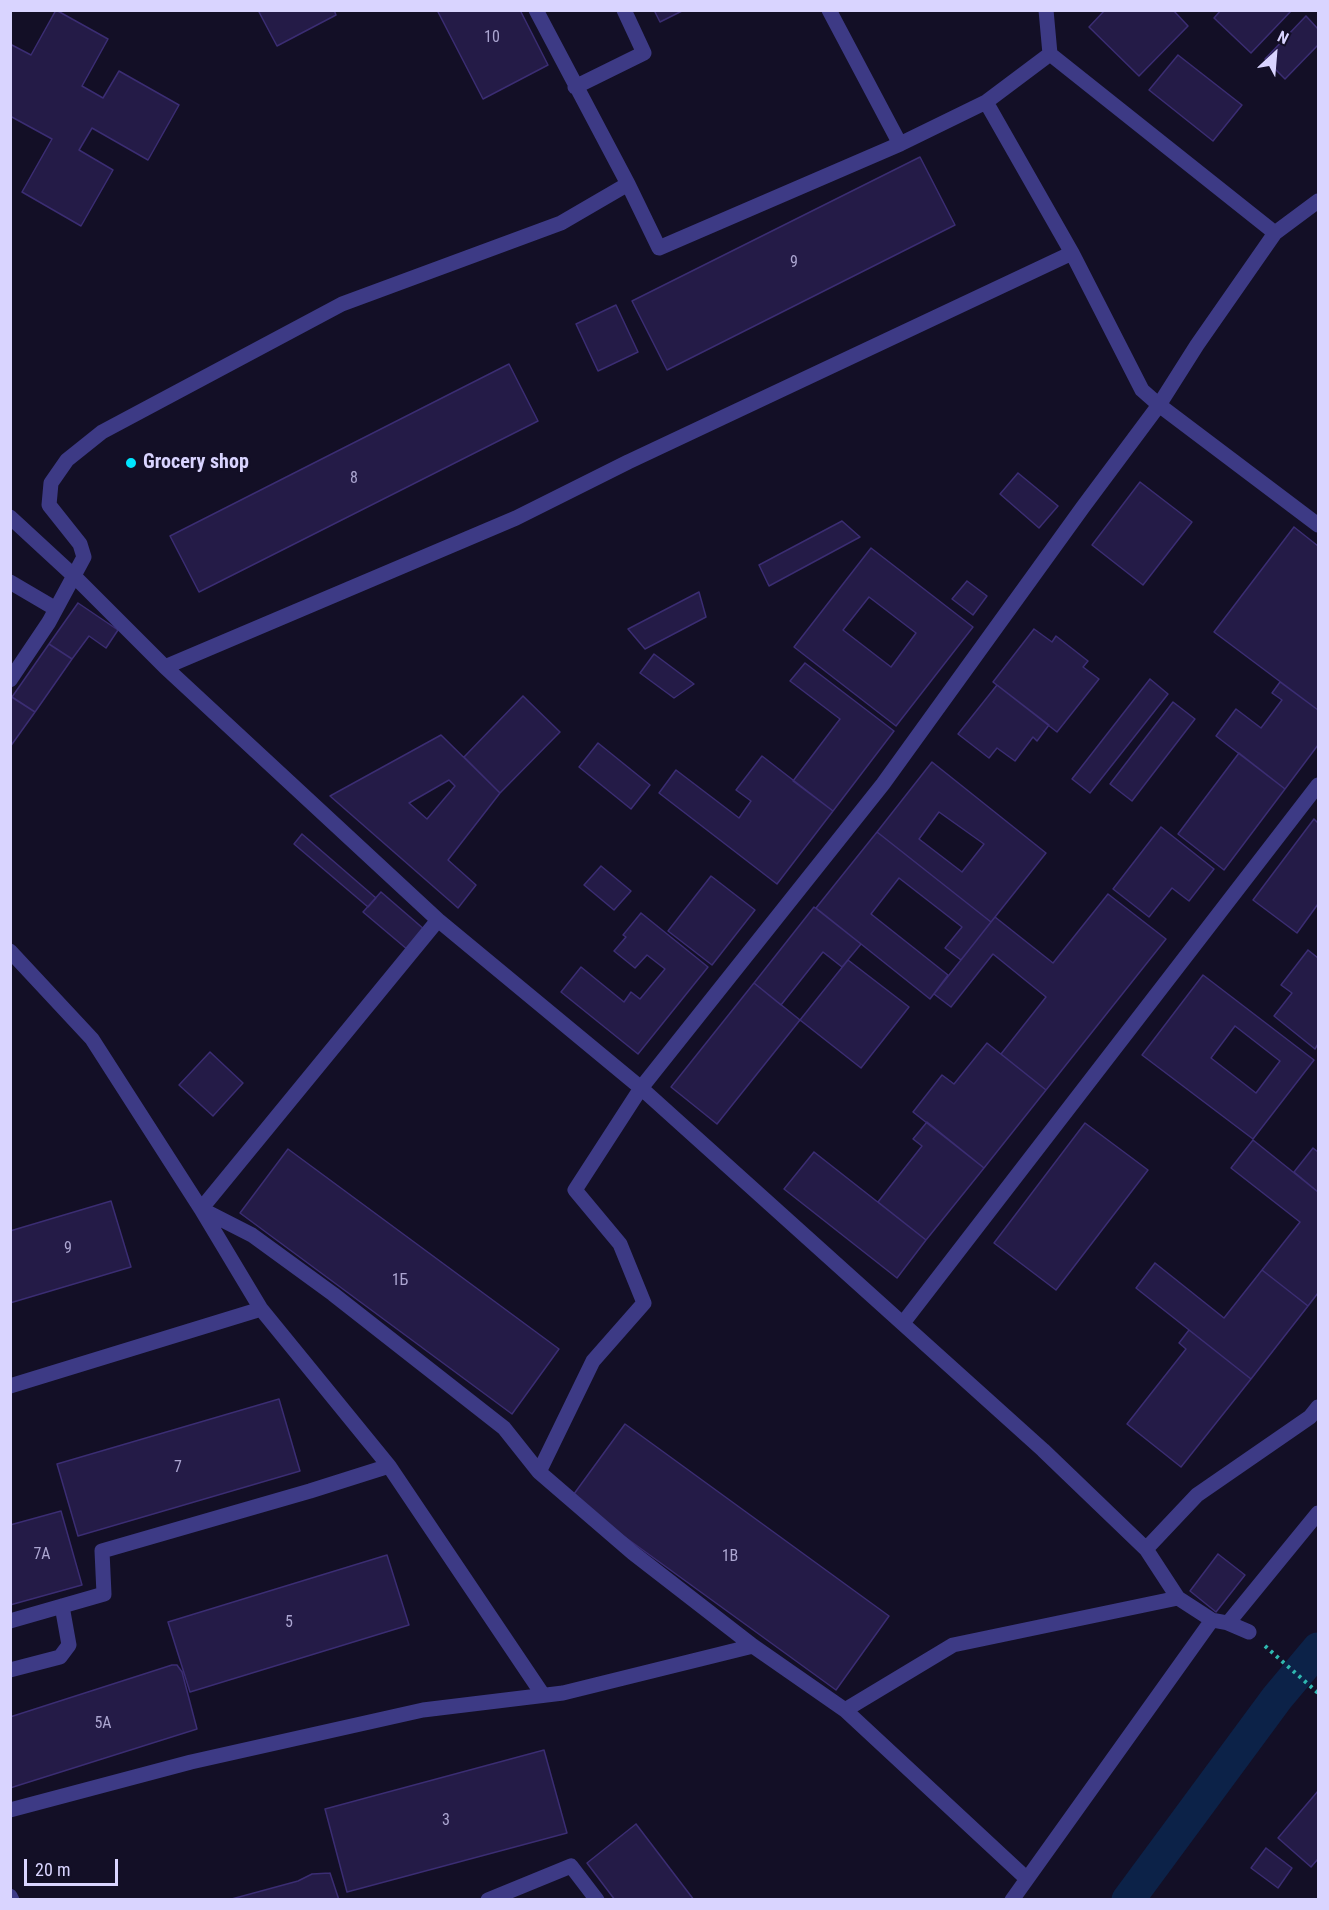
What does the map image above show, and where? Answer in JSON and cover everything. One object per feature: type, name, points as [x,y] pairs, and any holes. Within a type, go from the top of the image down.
[{"type":"street","points":[[536,10],[628,184],[659,248],[900,144],[986,102],[1050,54]]},
{"type":"street","points":[[575,87],[644,53],[624,10]]},
{"type":"street","points":[[829,10],[900,144]]},
{"type":"street","points":[[1046,10],[1050,54],[1275,232]]},
{"type":"street","points":[[986,102],[1072,253],[1142,390],[1318,525]]},
{"type":"street","points":[[10,680],[50,622],[84,557],[80,544],[49,505],[51,483],[67,460],[102,432],[342,304],[561,223],[628,184]]},
{"type":"street","points":[[539,1472],[593,1361],[644,1303],[620,1244],[574,1190],[640,1088],[883,784],[1159,405],[1197,345],[1275,232],[1318,201]]},
{"type":"street","points":[[165,667],[516,518],[628,462],[1072,253]]},
{"type":"street","points":[[10,517],[74,576],[165,667],[438,920],[640,1088],[1043,1450],[1146,1549],[1178,1598],[1212,1620],[1228,1623],[1249,1632]]},
{"type":"street","points":[[10,582],[56,609]]},
{"type":"street","points":[[903,1323],[1318,785]]},
{"type":"street","points":[[201,1209],[438,920]]},
{"type":"street","points":[[10,951],[92,1039],[201,1209],[261,1309],[389,1466],[543,1695]]},
{"type":"street","points":[[201,1209],[252,1235],[378,1329],[504,1428],[539,1472],[633,1553],[753,1646],[845,1710],[1027,1879]]},
{"type":"street","points":[[10,1386],[261,1309]]},
{"type":"street","points":[[1146,1549],[1197,1495],[1310,1417],[1318,1407]]},
{"type":"street","points":[[10,1621],[104,1594],[102,1551],[389,1466]]},
{"type":"street","points":[[1228,1623],[1318,1513]]},
{"type":"street","points":[[845,1710],[953,1646],[1178,1598]]},
{"type":"street","points":[[10,1670],[60,1657],[69,1645],[62,1606]]},
{"type":"street","points":[[1012,1899],[1212,1620]]},
{"type":"street","points":[[10,1810],[191,1762],[423,1710],[563,1693],[753,1646]]},
{"type":"street","points":[[494,1898],[571,1866],[597,1899]]},
{"type":"path","points":[[1249,1632],[1318,1693]]},
{"type":"building","points":[[56,10],[108,39],[82,86],[103,98],[119,71],[179,105],[148,160],[92,128],[79,150],[113,170],[81,226],[22,192],[52,139],[10,116],[10,44],[31,55]]},
{"type":"building","points":[[261,10],[334,10],[336,15],[277,46],[259,12]]},
{"type":"building","points":[[437,10],[520,10],[548,65],[483,99]]},
{"type":"building","points":[[654,10],[684,10],[660,22]]},
{"type":"building","points":[[1105,10],[1173,10],[1188,26],[1139,76],[1089,27]]},
{"type":"building","points":[[1221,10],[1292,10],[1251,53],[1214,18]]},
{"type":"building","points":[[1306,16],[1318,29],[1318,45],[1285,79],[1265,59]]},
{"type":"building","points":[[1178,55],[1242,105],[1213,141],[1149,90]]},
{"type":"building","points":[[920,157],[955,225],[667,370],[632,301]]},
{"type":"building","points":[[616,305],[638,352],[598,371],[576,324]]},
{"type":"building","points":[[509,364],[538,421],[199,592],[170,536]]},
{"type":"building","points":[[1018,473],[1058,506],[1039,528],[1000,494]]},
{"type":"building","points":[[1140,482],[1192,522],[1143,585],[1092,545]]},
{"type":"building","points":[[842,521],[860,537],[769,586],[759,565]]},
{"type":"building","points":[[1294,527],[1318,546],[1318,710],[1214,632]]},
{"type":"building","points":[[871,548],[973,627],[896,726],[794,647]],"holes":[[[869,597],[916,633],[891,667],[843,630]]]},
{"type":"building","points":[[967,581],[987,596],[973,615],[952,599]]},
{"type":"building","points":[[699,592],[706,617],[645,649],[628,629]]},
{"type":"building","points":[[78,603],[118,630],[106,648],[89,636],[72,659],[49,644]]},
{"type":"building","points":[[1034,629],[1052,642],[1056,636],[1088,661],[1083,667],[1099,679],[1057,732],[993,682]]},
{"type":"building","points":[[49,644],[72,659],[35,712],[12,697]]},
{"type":"building","points":[[654,654],[694,684],[674,698],[640,673]]},
{"type":"building","points":[[805,663],[894,731],[833,811],[793,781],[840,719],[790,681]]},
{"type":"building","points":[[1150,679],[1168,694],[1090,793],[1072,779]]},
{"type":"building","points":[[1280,682],[1318,710],[1318,745],[1285,789],[1216,736],[1236,709],[1261,728],[1282,700],[1272,693]]},
{"type":"building","points":[[997,685],[1049,725],[1037,741],[1033,737],[1015,761],[997,748],[989,758],[958,734]]},
{"type":"building","points":[[10,696],[35,712],[10,747]]},
{"type":"building","points":[[523,696],[560,732],[500,793],[464,757]]},
{"type":"building","points":[[1173,702],[1195,719],[1132,801],[1110,784]]},
{"type":"building","points":[[441,735],[500,793],[448,860],[476,885],[458,908],[330,796]],"holes":[[[449,780],[455,786],[427,819],[409,803]]]},
{"type":"building","points":[[598,743],[650,785],[631,809],[579,767]]},
{"type":"building","points":[[1239,753],[1285,789],[1224,870],[1178,834]]},
{"type":"building","points":[[762,756],[833,811],[777,884],[659,793],[676,770],[739,818],[751,801],[736,790]]},
{"type":"building","points":[[932,762],[1046,853],[991,922],[877,832]],"holes":[[[939,812],[984,844],[962,872],[919,839]]]},
{"type":"building","points":[[1314,819],[1318,823],[1318,904],[1297,933],[1253,900]]},
{"type":"building","points":[[1161,827],[1214,869],[1189,901],[1172,888],[1149,917],[1113,889]]},
{"type":"building","points":[[877,832],[991,922],[961,960],[945,948],[962,927],[899,878],[871,914],[948,975],[930,999],[816,908]]},
{"type":"building","points":[[302,834],[376,898],[368,907],[294,844]]},
{"type":"building","points":[[601,866],[631,891],[614,910],[584,885]]},
{"type":"building","points":[[711,876],[755,910],[712,965],[668,931]]},
{"type":"building","points":[[381,892],[425,930],[408,950],[363,912]]},
{"type":"building","points":[[1108,894],[1166,939],[1046,1090],[1001,1054],[1046,997],[993,954],[951,1007],[934,994],[995,917],[1053,963]]},
{"type":"building","points":[[814,907],[861,944],[842,967],[823,952],[781,1005],[754,983]]},
{"type":"building","points":[[641,913],[708,967],[638,1054],[561,992],[581,967],[624,1002],[631,992],[640,999],[665,969],[647,955],[635,968],[614,951],[626,937],[623,935]]},
{"type":"building","points":[[1308,950],[1318,958],[1318,1044],[1315,1049],[1274,1016],[1292,993],[1281,985]]},
{"type":"building","points":[[848,960],[909,1007],[861,1068],[800,1020]]},
{"type":"building","points":[[1203,975],[1314,1060],[1253,1139],[1142,1055]],"holes":[[[1235,1026],[1280,1061],[1256,1093],[1211,1058]]]},
{"type":"building","points":[[754,983],[800,1020],[717,1124],[671,1087]]},
{"type":"building","points":[[987,1043],[1046,1090],[984,1168],[913,1112],[942,1075],[954,1084]]},
{"type":"building","points":[[210,1052],[243,1083],[213,1116],[179,1085]]},
{"type":"building","points":[[927,1122],[984,1168],[926,1240],[878,1202],[922,1146],[913,1139]]},
{"type":"building","points":[[1085,1123],[1148,1170],[1056,1290],[994,1243]]},
{"type":"building","points":[[1253,1140],[1318,1192],[1318,1293],[1308,1306],[1262,1270],[1300,1222],[1231,1168]]},
{"type":"building","points":[[1313,1148],[1318,1152],[1318,1192],[1294,1172]]},
{"type":"building","points":[[288,1149],[559,1349],[512,1414],[240,1213]]},
{"type":"building","points":[[814,1152],[926,1240],[897,1278],[784,1189]]},
{"type":"building","points":[[111,1201],[131,1267],[10,1303],[10,1231]]},
{"type":"building","points":[[1155,1263],[1224,1318],[1262,1270],[1308,1306],[1251,1379],[1136,1288]]},
{"type":"building","points":[[1189,1330],[1251,1379],[1181,1467],[1127,1424],[1186,1349],[1179,1343]]},
{"type":"building","points":[[279,1399],[300,1471],[78,1536],[57,1464]]},
{"type":"building","points":[[625,1424],[889,1616],[836,1690],[571,1498]]},
{"type":"building","points":[[61,1511],[82,1585],[10,1605],[10,1525]]},
{"type":"building","points":[[1218,1554],[1245,1575],[1216,1612],[1190,1591]]},
{"type":"building","points":[[387,1555],[409,1625],[190,1692],[168,1622]]},
{"type":"building","points":[[177,1665],[182,1672],[197,1729],[10,1788],[10,1717]]},
{"type":"building","points":[[544,1750],[567,1833],[347,1892],[325,1809]]},
{"type":"building","points":[[1318,1791],[1318,1859],[1311,1867],[1278,1838]]},
{"type":"building","points":[[636,1824],[694,1900],[615,1900],[587,1863]]},
{"type":"building","points":[[1266,1848],[1292,1868],[1278,1888],[1251,1868]]},
{"type":"building","points":[[330,1873],[339,1900],[228,1900],[298,1881],[312,1874]]},
{"type":"waterway","points":[[1128,1900],[1277,1698],[1318,1649]]},
{"type":"place","name":"Grocery shop","points":[[131,463]]}]
